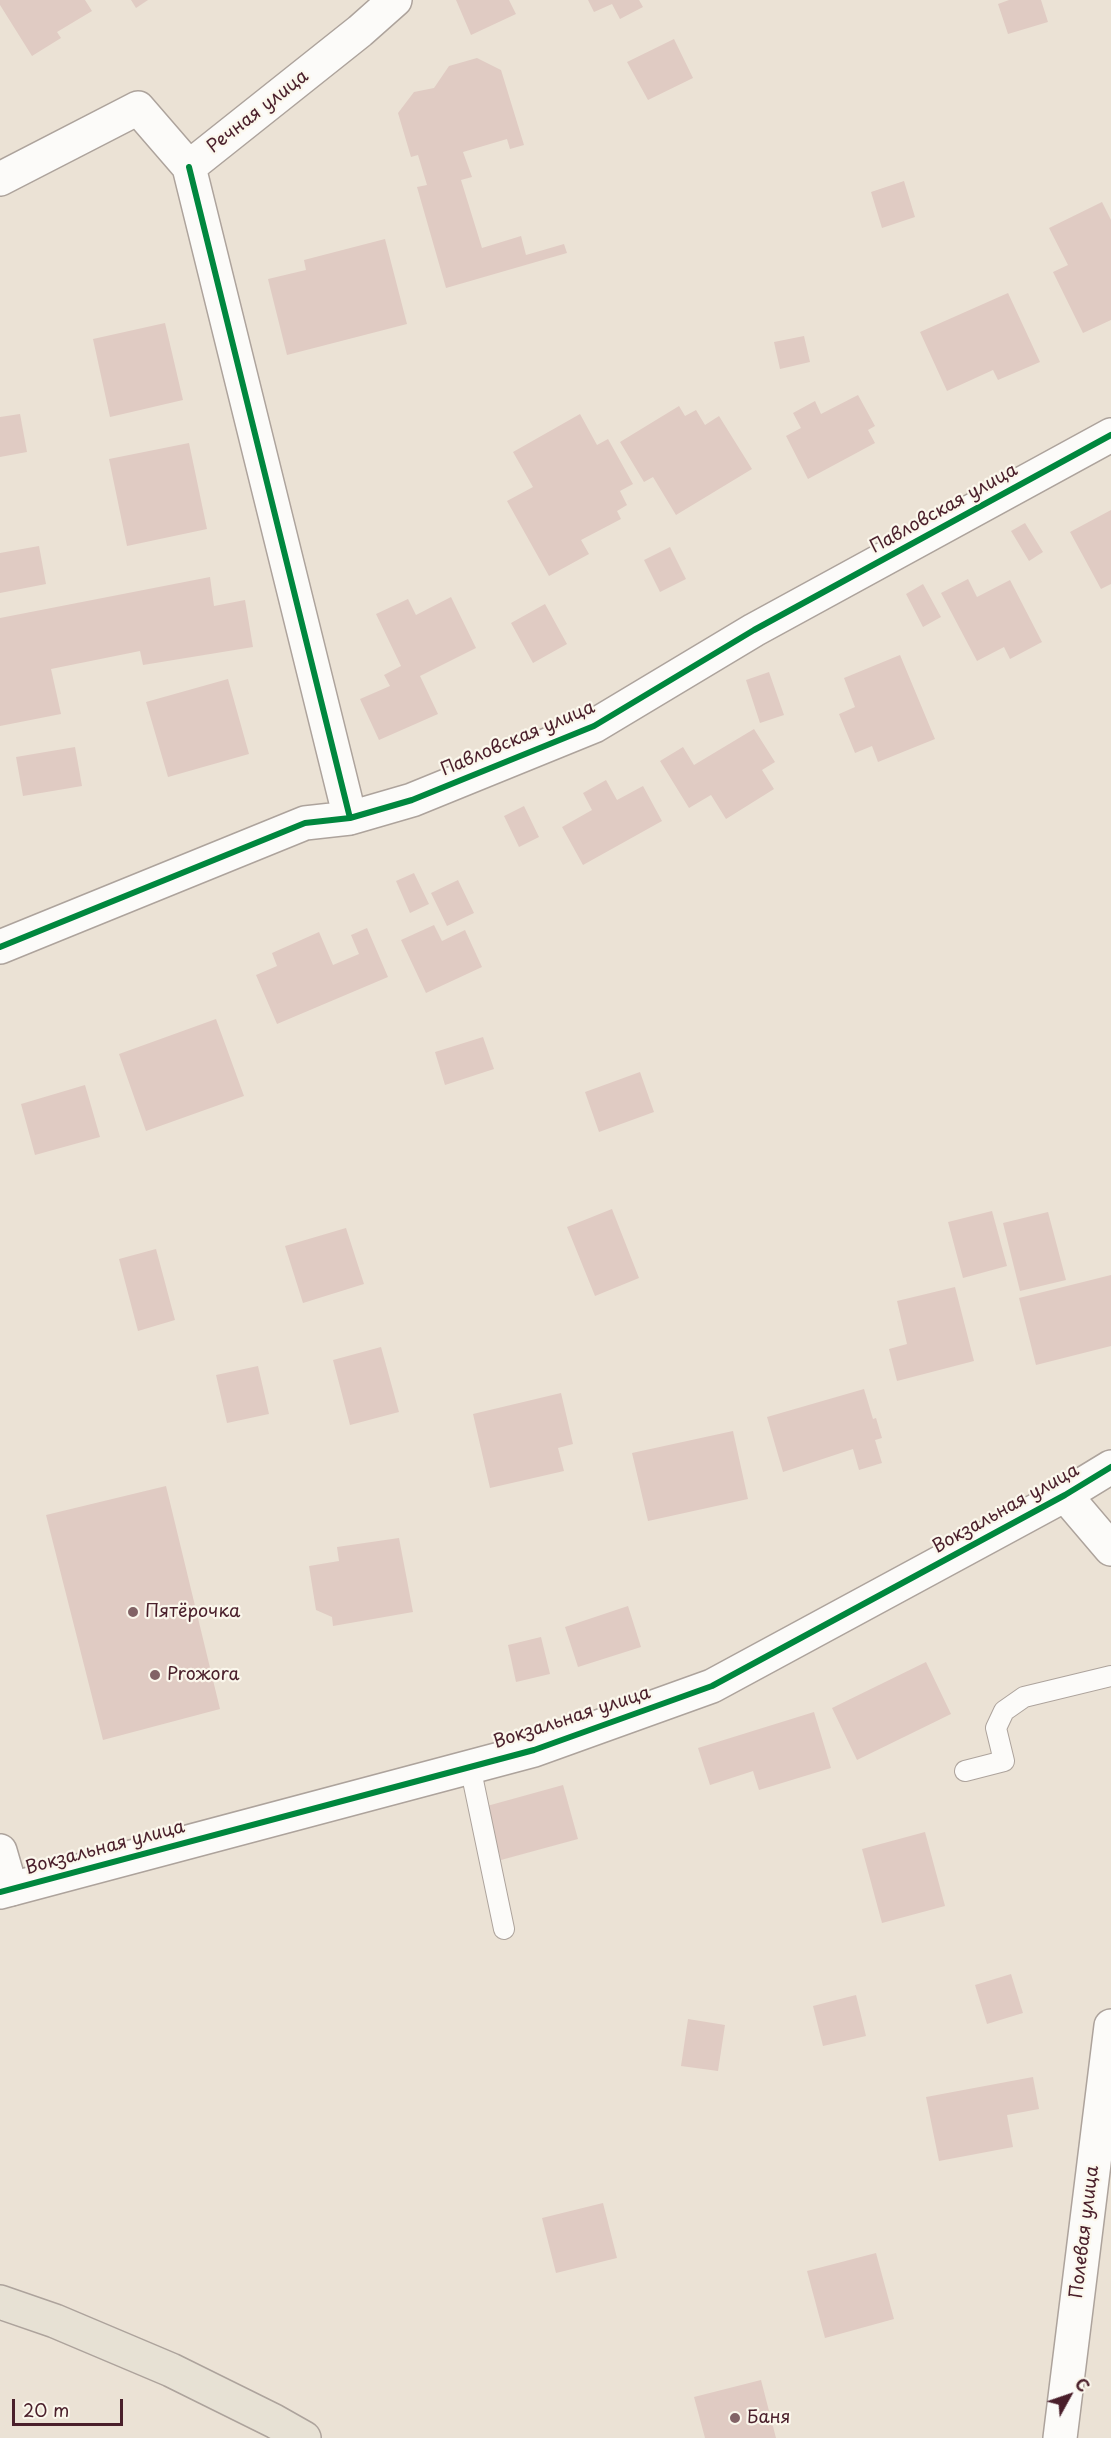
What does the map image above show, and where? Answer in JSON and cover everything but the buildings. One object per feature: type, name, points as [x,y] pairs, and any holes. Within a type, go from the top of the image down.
[{"type":"main road","points":[[0,2302],[55,2320],[171,2370],[304,2438]]},
{"type":"street","name":"Речная улица","points":[[0,179],[138,108],[189,167],[360,31],[395,0]]},
{"type":"street","points":[[189,167],[350,818]]},
{"type":"street","name":"Павловская улица","points":[[0,946],[305,824],[350,818],[412,800],[594,726],[754,630],[1111,435]]},
{"type":"street","name":"Вокзальная улица","points":[[5,1890],[534,1750],[712,1686],[1065,1495],[1111,1467]]},
{"type":"street","points":[[1065,1495],[1111,1549]]},
{"type":"street","points":[[0,1851],[5,1890]]},
{"type":"street","name":"Полевая улица","points":[[1060,2438],[1111,2026]]},
{"type":"lane","points":[[965,1771],[1004,1761],[996,1728],[1004,1711],[1024,1697],[1111,1676]]},
{"type":"lane","points":[[470,1766],[504,1929]]},
{"type":"cycle path","points":[[189,167],[350,818]]},
{"type":"cycle path","points":[[0,947],[305,823],[350,818],[412,800],[594,726],[754,630],[1111,435]]},
{"type":"cycle path","points":[[0,1892],[534,1750],[712,1686],[1065,1495],[1111,1467]]},
{"type":"place","name":"Пятёрочка","points":[[133,1612]]},
{"type":"place","name":"Proжora","points":[[155,1675]]},
{"type":"place","name":"Баня","points":[[735,2418]]}]
